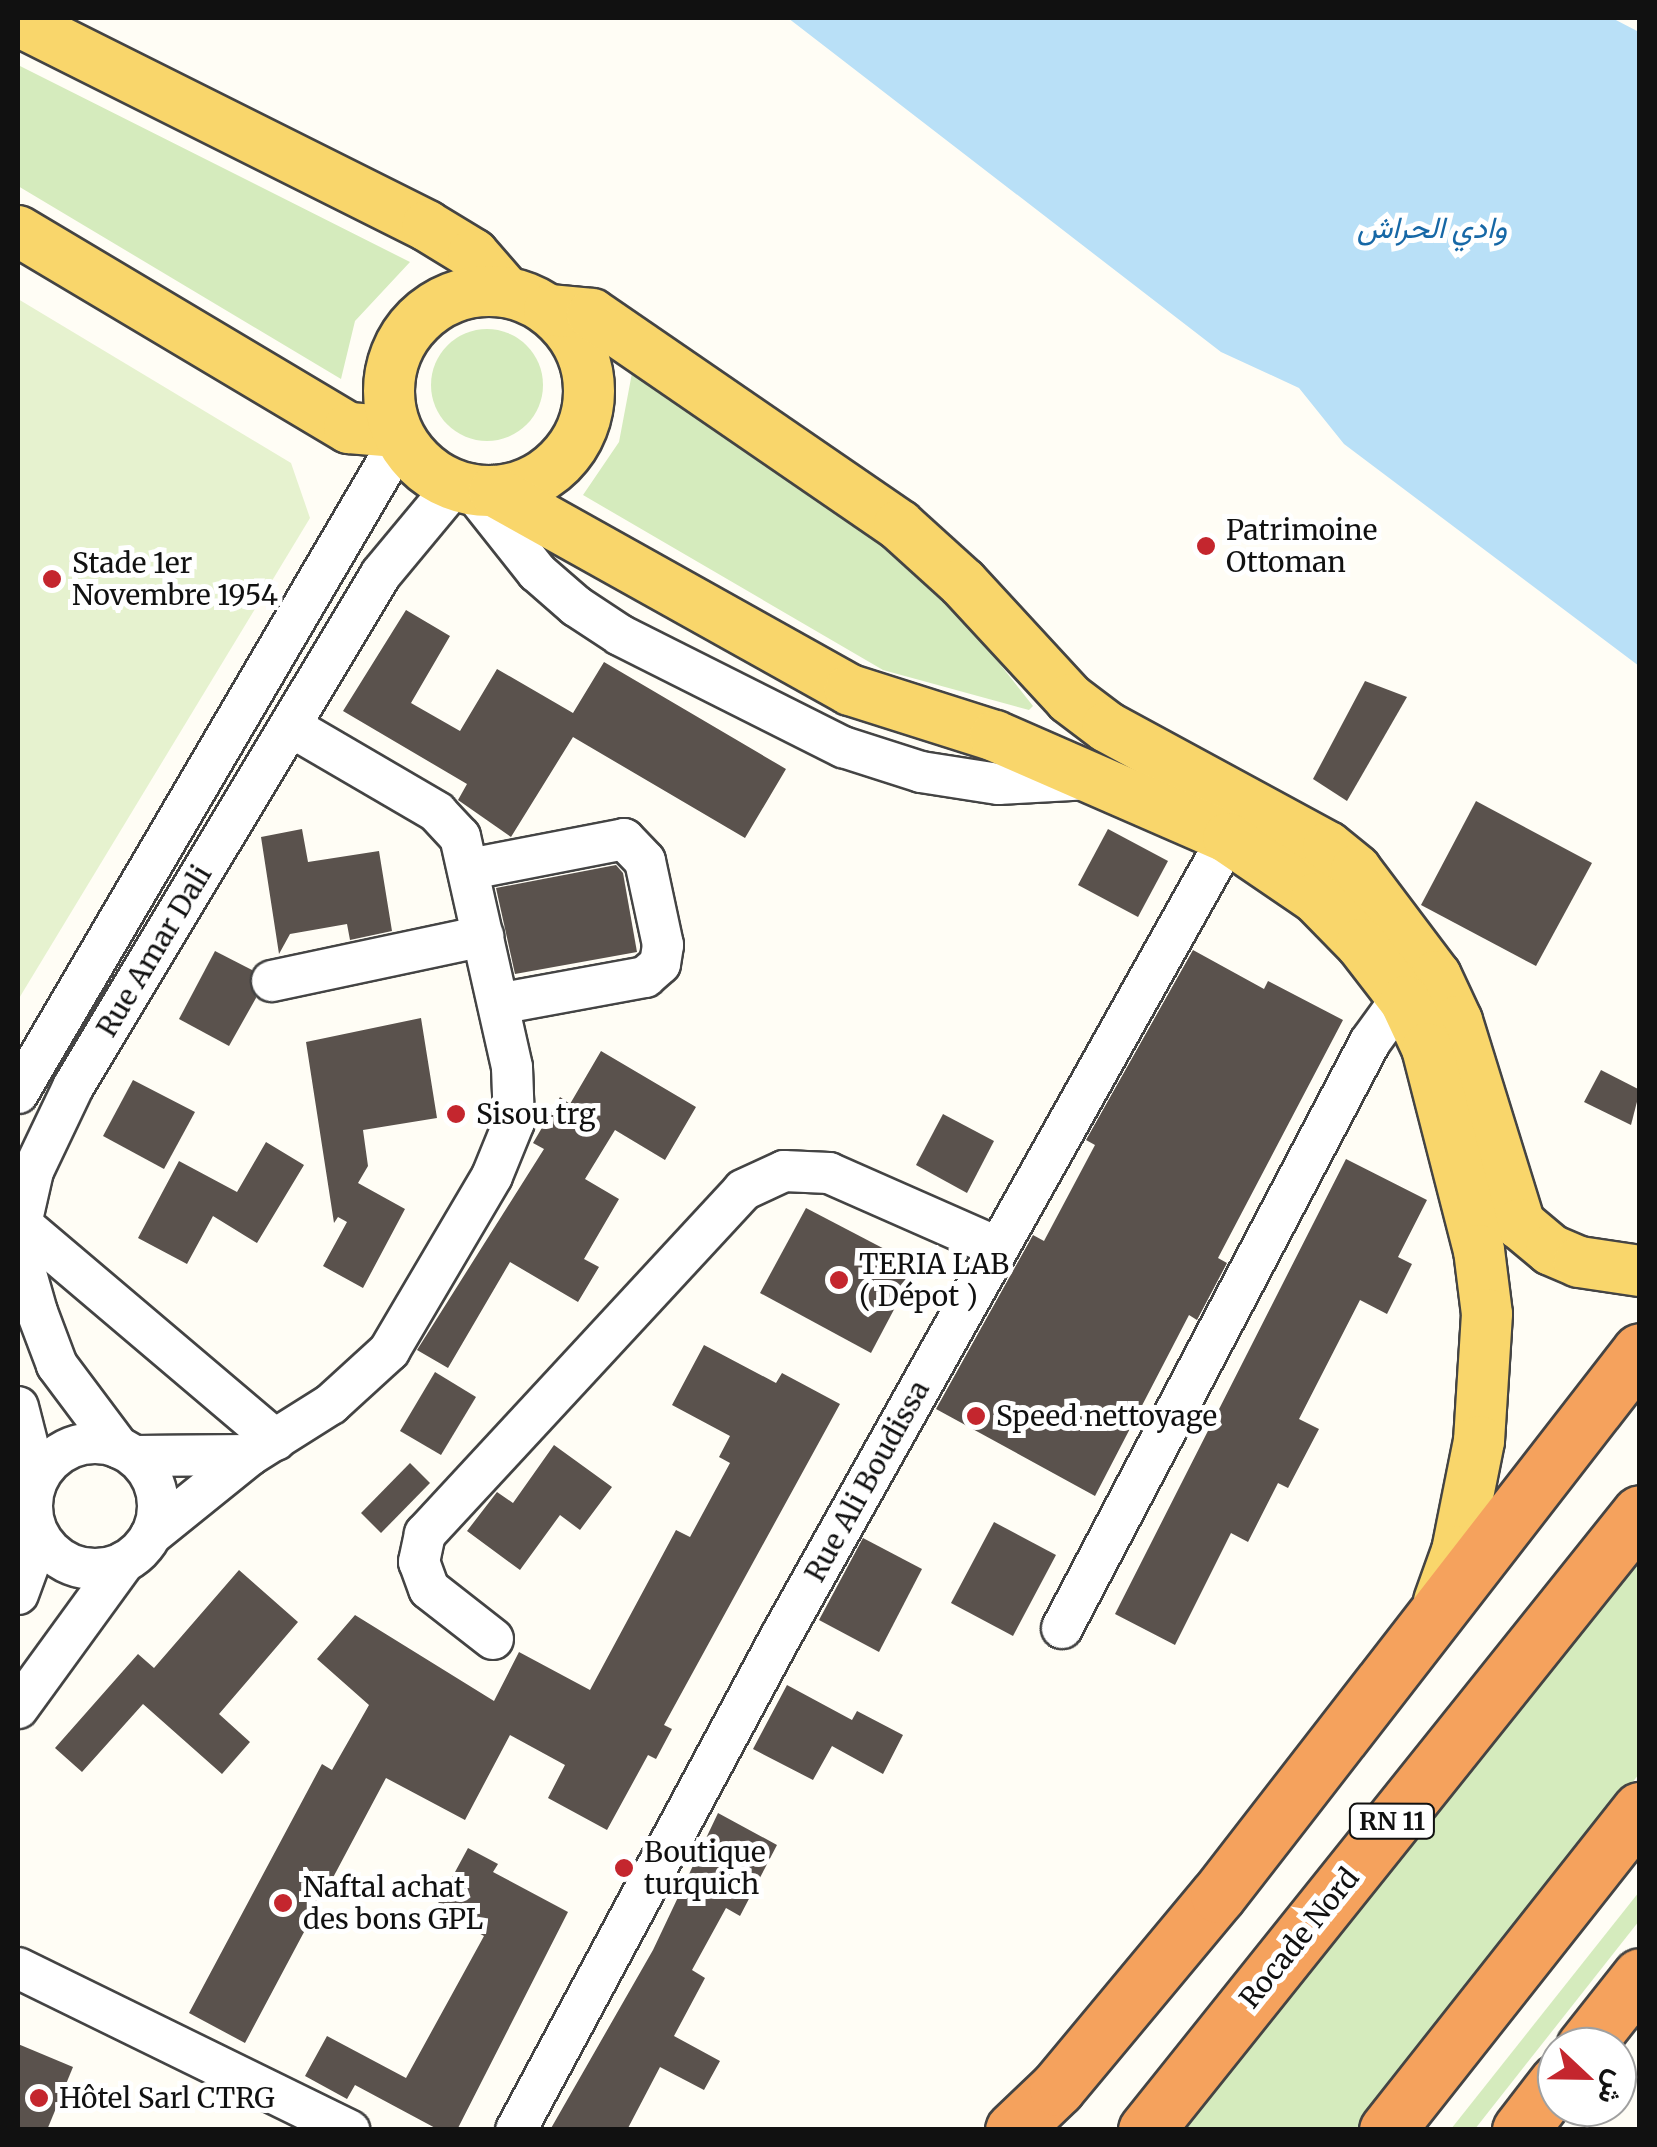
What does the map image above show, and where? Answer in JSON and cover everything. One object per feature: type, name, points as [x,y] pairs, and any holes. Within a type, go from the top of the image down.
[{"type":"highway","points":[[1013,2130],[1057,2088],[1218,1894],[1409,1654],[1640,1351]]},
{"type":"highway","name":"Rocade Nord","points":[[1146,2130],[1640,1512]]},
{"type":"highway","points":[[1387,2130],[1640,1810]]},
{"type":"highway","points":[[1064,2130],[1218,1894]]},
{"type":"highway","points":[[1600,2027],[1640,1976]]},
{"type":"highway","points":[[1520,2130],[1537,2108]]},
{"type":"main road","points":[[18,21],[426,226],[472,254],[527,301],[565,325],[586,365],[581,430],[537,479],[474,489]]},
{"type":"main road","points":[[18,231],[350,428],[399,436]]},
{"type":"main road","points":[[1409,1654],[1438,1604],[1471,1493],[1487,1314],[1470,1204],[1421,989],[1356,870],[1328,848],[1167,761],[1070,699],[963,583],[899,525],[592,314],[527,301],[458,295],[417,320],[391,373],[399,436],[424,467],[474,489],[850,690],[1104,779],[1228,838],[1316,898],[1421,989],[1462,1036],[1520,1224],[1550,1250],[1579,1262],[1640,1271]]},
{"type":"street","name":"Rue Amar Dali","points":[[18,1093],[399,436]]},
{"type":"street","name":"Rue Amar Dali","points":[[127,1452],[57,1365],[23,1263],[22,1224],[33,1171],[54,1120],[393,555],[474,489]]},
{"type":"street","points":[[39,1537],[68,1564],[105,1568],[137,1548],[263,1448],[361,1381],[389,1351],[492,1176],[514,1122],[516,1095],[460,837],[437,812],[290,726]]},
{"type":"street","points":[[470,869],[624,838],[645,861],[663,945],[660,964],[645,978],[498,1004]]},
{"type":"street","name":"Rue Ali Boudissa","points":[[516,2130],[997,1247],[1228,838]]},
{"type":"street","points":[[272,981],[483,936]]},
{"type":"street","points":[[1062,1628],[1370,1042],[1421,989]]},
{"type":"street","points":[[493,1639],[429,1589],[418,1562],[424,1534],[743,1190],[784,1171],[829,1173],[997,1247]]},
{"type":"street","points":[[22,1224],[263,1448]]},
{"type":"street","points":[[18,1407],[37,1481]]},
{"type":"street","points":[[18,1594],[39,1537],[32,1500],[37,1481],[62,1452],[80,1444],[127,1452],[263,1448]]},
{"type":"street","points":[[18,1708],[137,1548],[157,1493],[127,1452]]},
{"type":"street","points":[[18,1968],[349,2130]]},
{"type":"green space","points":[[18,65],[410,262],[355,321],[341,379],[18,186]]},
{"type":"green space","points":[[18,299],[291,463],[310,518],[18,1000]]},
{"type":"green space","points":[[487,329],[509,333],[527,345],[539,363],[543,385],[539,407],[527,425],[509,437],[487,441],[465,437],[447,425],[435,407],[431,385],[435,363],[447,345],[465,333]]},
{"type":"green space","points":[[632,373],[877,534],[958,611],[1033,706],[1029,710],[883,670],[583,495],[619,442]]},
{"type":"green space","points":[[1639,1553],[1639,1774],[1360,2129],[1183,2130]]},
{"type":"green space","points":[[1639,1892],[1639,1921],[1555,2027],[1537,2027],[1537,2050],[1475,2129],[1451,2129]]},
{"type":"water","name":"وادي الحراش","points":[[788,18],[1612,18],[1639,32],[1639,666],[1344,444],[1299,388],[1221,352]]},
{"type":"building","points":[[406,610],[450,636],[411,703],[460,731],[497,669],[573,713],[604,662],[786,769],[745,838],[573,737],[511,837],[458,800],[467,784],[343,711]]},
{"type":"building","points":[[1365,681],[1407,697],[1347,801],[1313,779]]},
{"type":"building","points":[[1476,801],[1592,863],[1536,966],[1421,905]]},
{"type":"building","points":[[302,829],[308,862],[379,851],[392,931],[350,940],[347,924],[290,934],[279,954],[261,837]]},
{"type":"building","points":[[1108,829],[1168,861],[1138,917],[1078,885]]},
{"type":"building","points":[[616,865],[623,873],[637,952],[515,974],[496,888]]},
{"type":"building","points":[[1193,950],[1264,989],[1268,981],[1343,1020],[1218,1258],[1227,1263],[1197,1320],[1189,1315],[1095,1496],[936,1409],[1033,1235],[1044,1241],[1095,1145],[1086,1140]]},
{"type":"building","points":[[215,951],[252,970],[256,998],[229,1046],[179,1019]]},
{"type":"building","points":[[421,1018],[437,1118],[363,1130],[368,1166],[358,1183],[405,1209],[363,1288],[323,1266],[347,1222],[338,1217],[334,1223],[306,1042]]},
{"type":"building","points":[[601,1051],[696,1107],[665,1160],[615,1130],[585,1179],[619,1199],[584,1259],[599,1267],[578,1302],[510,1262],[448,1368],[417,1350],[544,1149],[533,1143],[560,1097],[570,1104]]},
{"type":"building","points":[[1601,1070],[1640,1090],[1631,1125],[1584,1102]]},
{"type":"building","points":[[133,1080],[195,1112],[164,1169],[103,1136]]},
{"type":"building","points":[[943,1114],[994,1141],[967,1193],[916,1165]]},
{"type":"building","points":[[266,1142],[304,1165],[257,1243],[213,1216],[187,1264],[138,1238],[179,1161],[237,1192]]},
{"type":"building","points":[[1346,1159],[1427,1200],[1398,1257],[1412,1264],[1387,1314],[1360,1300],[1299,1419],[1319,1429],[1288,1488],[1278,1483],[1248,1542],[1231,1533],[1175,1645],[1115,1614]]},
{"type":"building","name":"TERIA LAB ( Dépot )","points":[[806,1208],[917,1266],[871,1353],[760,1293]]},
{"type":"building","points":[[704,1345],[776,1383],[782,1373],[840,1404],[664,1725],[672,1729],[656,1759],[648,1755],[607,1830],[548,1798],[565,1765],[510,1735],[465,1820],[386,1778],[245,2043],[189,2013],[322,1764],[332,1770],[369,1705],[317,1659],[355,1615],[494,1701],[519,1652],[590,1690],[676,1530],[690,1537],[730,1463],[719,1457],[730,1436],[672,1405]]},
{"type":"building","points":[[435,1372],[476,1397],[441,1455],[400,1431]]},
{"type":"building","points":[[554,1445],[612,1487],[580,1530],[560,1515],[520,1570],[467,1531],[497,1492],[513,1503]]},
{"type":"building","points":[[410,1463],[430,1483],[381,1533],[361,1513]]},
{"type":"building","points":[[994,1522],[1056,1555],[1013,1636],[951,1603]]},
{"type":"building","points":[[863,1538],[922,1569],[879,1652],[819,1620]]},
{"type":"building","points":[[239,1570],[298,1622],[219,1714],[250,1742],[222,1774],[143,1704],[82,1772],[55,1748],[138,1654],[154,1668]]},
{"type":"building","points":[[787,1685],[852,1720],[857,1711],[903,1735],[883,1774],[832,1746],[813,1780],[753,1749]]},
{"type":"building","points":[[718,1813],[777,1845],[740,1916],[726,1908],[692,1970],[705,1978],[674,2036],[720,2061],[704,2090],[660,2067],[627,2130],[550,2130],[653,1950]]},
{"type":"building","points":[[468,1848],[498,1864],[493,1872],[568,1912],[457,2130],[439,2130],[355,2085],[347,2099],[305,2076],[327,2036],[406,2078],[484,1936],[435,1909]]},
{"type":"building","name":"Hôtel Sarl CTRG","points":[[18,2044],[73,2067],[47,2130],[18,2130]]},
{"type":"place","name":"Patrimoine Ottoman","points":[[1206,546]]},
{"type":"place","name":"Stade 1er Novembre 1954","points":[[52,579]]},
{"type":"place","name":"Sisou trg","points":[[456,1114]]},
{"type":"place","name":"TERIA LAB ( Dépot )","points":[[839,1280]]},
{"type":"place","name":"Speed nettoyage","points":[[976,1416]]},
{"type":"place","name":"Boutique turquich","points":[[624,1868]]},
{"type":"place","name":"Naftal achat des bons GPL","points":[[283,1903]]},
{"type":"place","name":"Hôtel Sarl CTRG","points":[[39,2098]]}]
